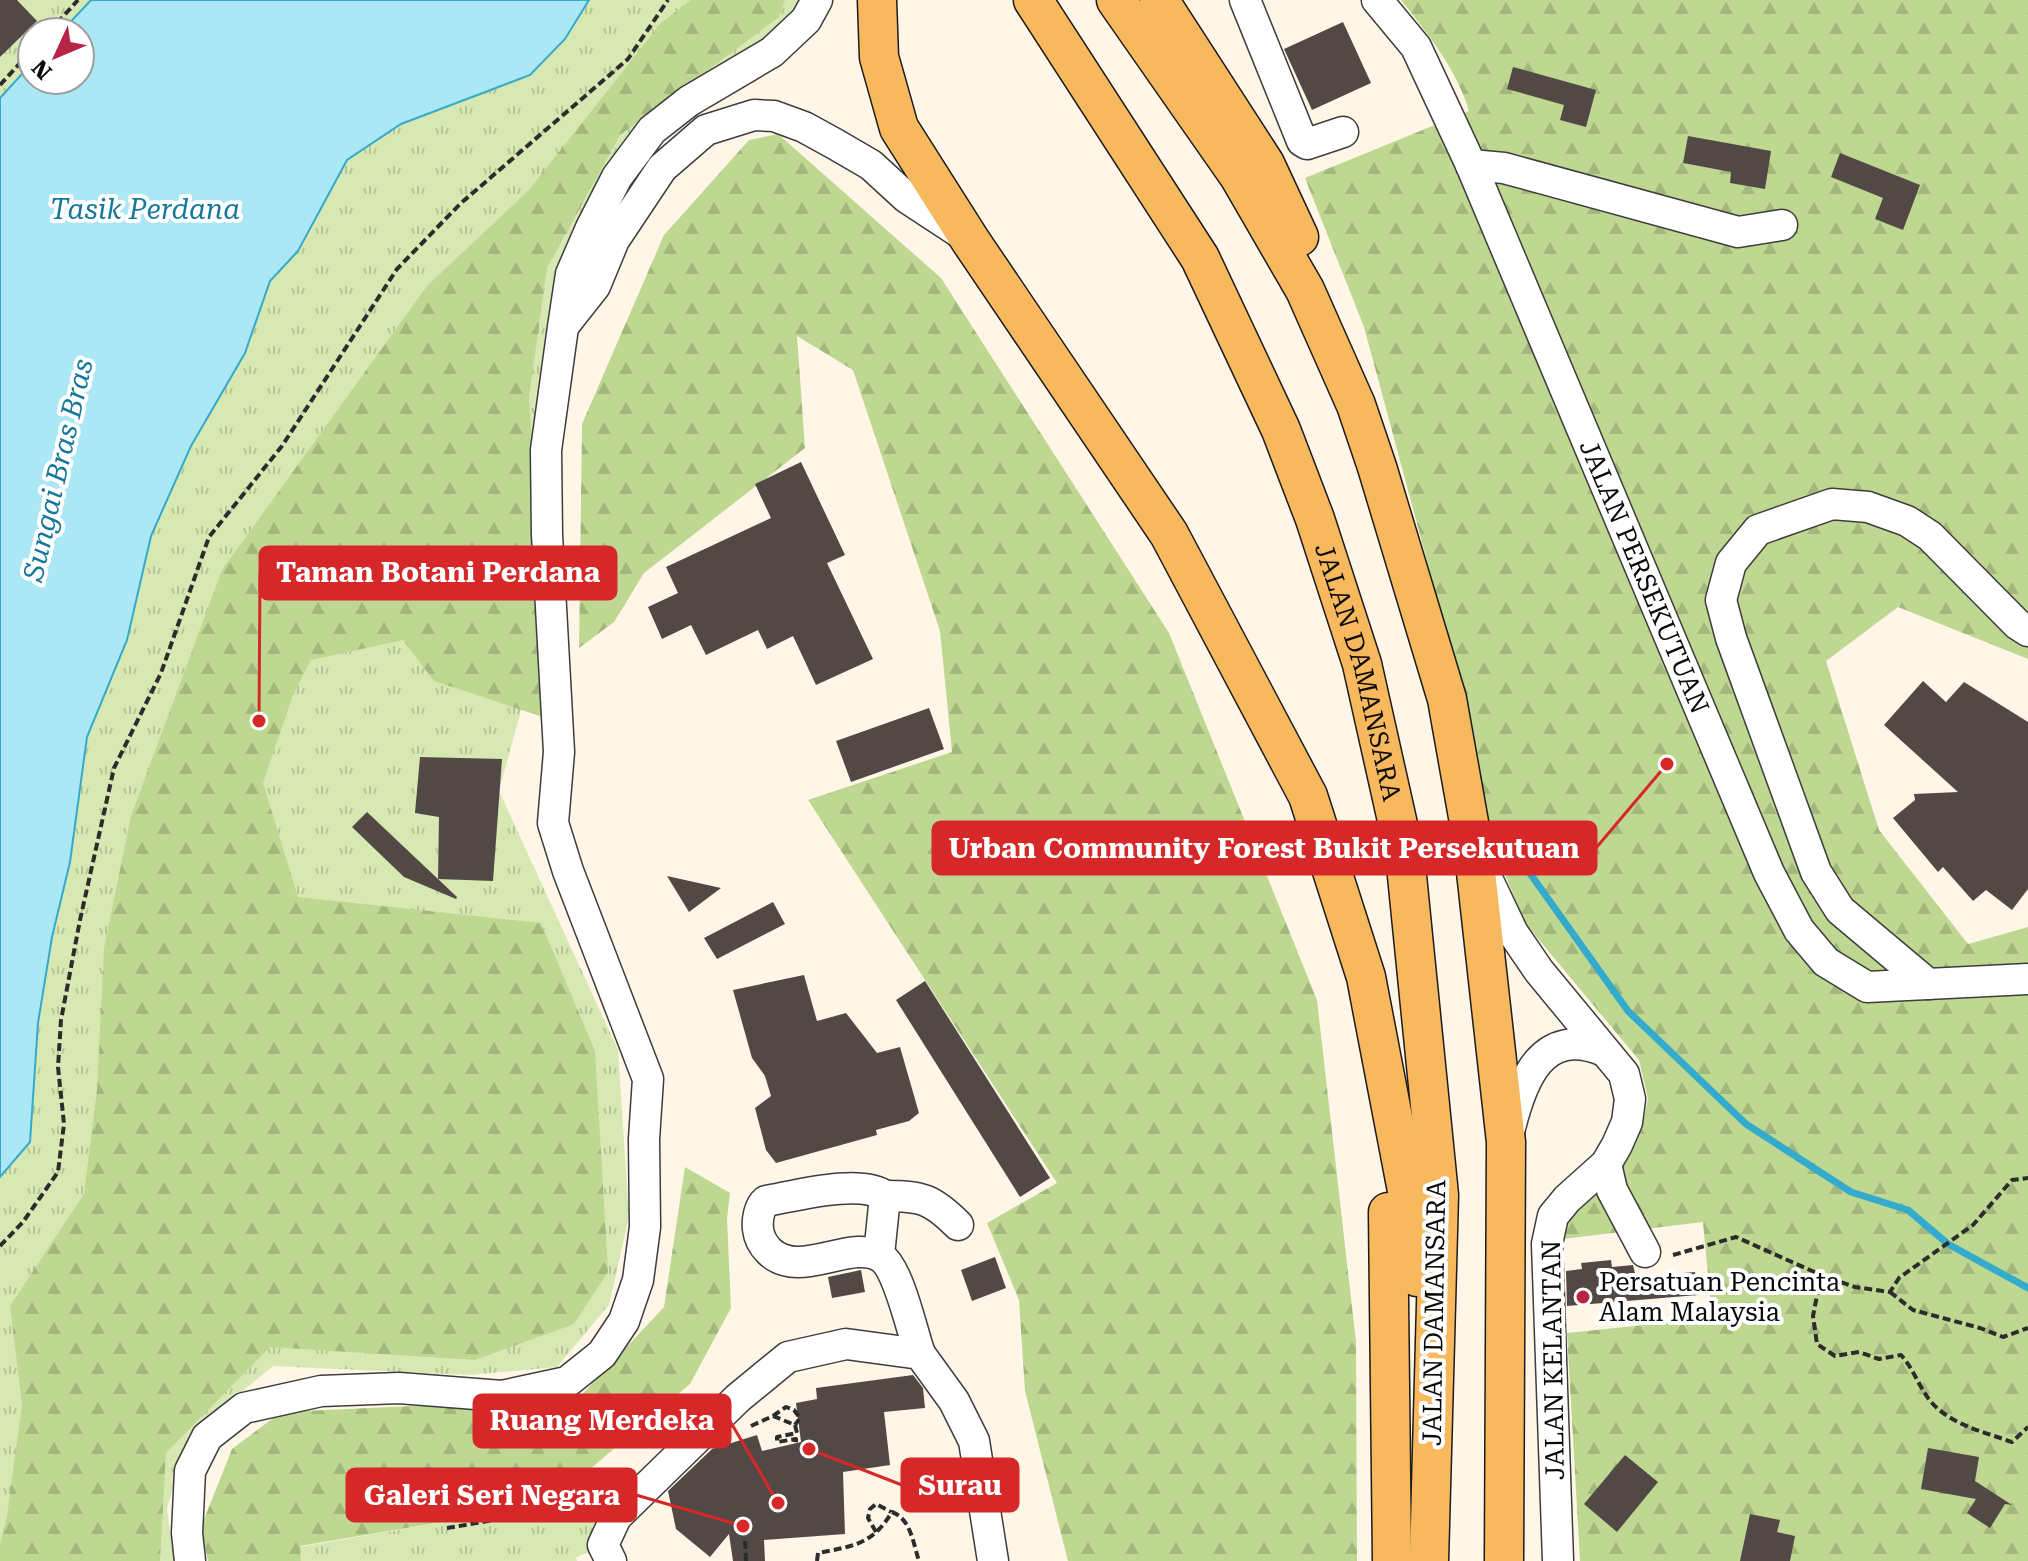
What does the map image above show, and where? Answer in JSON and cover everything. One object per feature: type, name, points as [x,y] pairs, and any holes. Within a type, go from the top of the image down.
[{"type":"main road","points":[[877,0],[879,57],[899,128],[970,240],[1169,534],[1308,796],[1366,977],[1408,1196],[1432,1407]]},
{"type":"main road","name":"JALAN DAMANSARA","points":[[1033,0],[1200,258],[1281,430],[1315,519],[1362,664],[1405,856],[1439,1195],[1429,1561]]},
{"type":"main road","points":[[1116,0],[1239,176],[1305,290],[1356,405]]},
{"type":"main road","points":[[1159,0],[1265,164],[1336,318],[1356,405],[1401,542],[1447,699],[1473,845],[1506,1142],[1504,1561]]},
{"type":"main road","points":[[1385,1074],[1392,1561]]},
{"type":"street","points":[[190,1561],[187,1533],[190,1471],[207,1437],[244,1408],[321,1391],[399,1388],[502,1396],[567,1382],[602,1354],[624,1321],[638,1280],[645,1227],[644,1139],[648,1079],[568,871],[553,823],[559,752],[547,535],[546,450],[563,327],[571,274],[591,228],[617,177],[652,130],[689,101],[772,52],[806,20],[817,0]]},
{"type":"street","points":[[1245,0],[1302,141],[1307,144],[1343,132]]},
{"type":"street","name":"JALAN PERSEKUTUAN","points":[[1377,0],[1416,47],[1471,165],[1769,873],[1799,930],[1826,962],[1867,987],[2028,979]]},
{"type":"street","points":[[563,327],[595,286],[614,240],[662,168],[706,130],[754,115],[774,116],[804,127],[835,144],[871,165],[907,198],[970,240]]},
{"type":"street","points":[[1471,165],[1504,168],[1738,232],[1782,225]]},
{"type":"street","points":[[1928,984],[1840,910],[1816,872],[1731,638],[1721,600],[1731,563],[1758,530],[1832,504],[1868,507],[1907,521],[1930,536],[2017,624],[2028,631]]},
{"type":"street","name":"JALAN KELANTAN","points":[[1473,845],[1492,895],[1513,933],[1539,971],[1624,1074],[1630,1099],[1627,1122],[1617,1145],[1606,1164],[1553,1216],[1547,1244],[1558,1561]]},
{"type":"street","points":[[1506,1142],[1519,1090],[1545,1055],[1558,1047],[1577,1044],[1604,1051]]},
{"type":"street","points":[[1606,1164],[1612,1190],[1653,1255]]},
{"type":"street","points":[[958,1225],[937,1204],[917,1196],[885,1196],[877,1190],[843,1189],[766,1201],[761,1205],[757,1226],[759,1238],[766,1249],[780,1261],[792,1263],[855,1253],[879,1255],[891,1266],[920,1354],[954,1401],[974,1441],[993,1561]]},
{"type":"street","points":[[879,1255],[885,1196]]},
{"type":"street","points":[[611,1561],[603,1545],[616,1517],[738,1398],[788,1357],[846,1344],[920,1354]]},
{"type":"path","points":[[64,16],[78,0]]},
{"type":"path","points":[[0,1246],[23,1222],[58,1172],[64,1124],[58,1067],[61,1020],[114,768],[161,673],[209,537],[282,446],[397,269],[460,204],[628,59],[668,0]]},
{"type":"path","points":[[0,85],[16,68]]},
{"type":"path","points":[[1890,1292],[1899,1278],[1973,1225],[2012,1180],[2028,1178]]},
{"type":"path","points":[[1653,1255],[1736,1237],[1821,1275],[1855,1287],[1890,1292],[1913,1310],[2003,1337],[2028,1328]]},
{"type":"path","points":[[1821,1275],[1813,1316],[1817,1344],[1835,1356],[1859,1352],[1879,1359],[1901,1355],[1911,1366],[1931,1402],[1958,1423],[2012,1442],[2028,1427]]},
{"type":"path","points":[[741,1430],[786,1407],[794,1410],[800,1418],[795,1425],[797,1433],[777,1437],[777,1442],[796,1439],[796,1443]]},
{"type":"path","points":[[773,1416],[795,1425]]},
{"type":"path","points":[[876,1532],[868,1518],[870,1509],[876,1504],[901,1515],[907,1523],[919,1561]]},
{"type":"path","points":[[447,1528],[567,1511],[616,1517]]},
{"type":"path","points":[[817,1561],[818,1553],[862,1544],[882,1528],[892,1512]]},
{"type":"path","points":[[745,1541],[746,1561]]},
{"type":"green space","points":[[0,0],[801,0],[780,31],[605,176],[555,280],[532,473],[537,652],[499,791],[618,1050],[629,1217],[609,1305],[557,1367],[469,1375],[273,1366],[189,1435],[167,1508],[174,1561],[0,1561]]},
{"type":"green space","points":[[691,0],[785,0],[779,17],[620,135],[547,268],[529,397],[549,719],[434,681],[403,640],[311,660],[293,695],[263,783],[298,897],[541,923],[595,1051],[608,1272],[574,1324],[475,1360],[270,1347],[166,1453],[160,1561],[0,1561],[22,1404],[10,1306],[84,1194],[97,1090],[104,948],[131,816],[222,570],[427,286],[529,190],[661,23]]},
{"type":"green space","points":[[1401,0],[2028,0],[2028,659],[1898,607],[1826,661],[1879,830],[1968,944],[2028,927],[2028,1561],[1580,1561],[1567,1333],[1712,1318],[1703,1222],[1563,1239],[1563,1224],[1599,1190],[1642,1128],[1648,1099],[1639,1060],[1525,923],[1494,848],[1464,698],[1364,327],[1305,178],[1469,111],[1449,67]]},
{"type":"green space","points":[[778,134],[941,278],[1169,633],[1317,1000],[1356,1342],[1357,1561],[1068,1561],[1025,1391],[1019,1300],[987,1223],[1057,1183],[808,800],[952,752],[940,631],[853,370],[797,336],[805,448],[644,573],[614,622],[579,648],[582,424],[664,235],[749,140]]},
{"type":"green space","points":[[685,1167],[730,1193],[727,1218],[731,1308],[690,1384],[549,1504],[300,1546],[301,1561],[208,1561],[201,1527],[232,1449],[281,1412],[435,1405],[561,1417],[664,1307]]},
{"type":"green space","points":[[549,1504],[553,1520],[578,1519],[598,1523],[596,1550],[576,1557],[577,1561],[301,1561],[299,1547]]},
{"type":"water","name":"Tasik Perdana","points":[[91,0],[589,0],[565,39],[530,75],[401,124],[347,160],[298,251],[270,281],[245,353],[191,446],[151,536],[127,640],[87,737],[70,862],[52,937],[38,1023],[30,1142],[0,1177],[0,98],[16,80],[16,96],[96,96],[96,16],[76,16]]},
{"type":"building","points":[[0,0],[17,0],[32,16],[16,16],[16,41],[0,57]]},
{"type":"building","points":[[1343,22],[1371,83],[1312,110],[1284,49]]},
{"type":"building","points":[[1513,67],[1596,90],[1586,127],[1560,120],[1564,105],[1507,89]]},
{"type":"building","points":[[1688,136],[1771,151],[1765,189],[1730,183],[1731,172],[1683,163]]},
{"type":"building","points":[[1840,153],[1920,185],[1903,230],[1875,219],[1883,198],[1831,177]]},
{"type":"building","points":[[801,462],[845,555],[827,563],[873,659],[816,685],[793,636],[767,649],[758,630],[706,655],[691,625],[662,639],[648,607],[678,593],[666,567],[771,518],[755,484]]},
{"type":"building","points":[[1923,681],[1946,702],[1964,682],[2028,722],[2028,889],[2012,910],[1986,890],[1973,901],[1943,867],[1938,872],[1893,818],[1915,800],[1914,794],[1958,792],[1884,725]]},
{"type":"building","points":[[929,708],[944,749],[851,782],[836,741]]},
{"type":"building","points":[[420,757],[502,759],[493,881],[438,879],[439,817],[415,813]]},
{"type":"building","points":[[367,812],[456,899],[404,877],[352,827]]},
{"type":"building","points":[[667,876],[721,888],[689,912]]},
{"type":"building","points":[[773,902],[785,924],[717,959],[704,938]]},
{"type":"building","points":[[804,975],[817,1021],[846,1013],[877,1053],[900,1047],[919,1113],[909,1121],[876,1130],[877,1135],[776,1163],[766,1150],[755,1108],[771,1096],[765,1076],[752,1058],[733,990]]},
{"type":"building","points":[[925,981],[1050,1178],[1020,1197],[896,1000]]},
{"type":"building","points":[[995,1257],[1006,1288],[972,1301],[961,1270]]},
{"type":"building","points":[[1611,1260],[1612,1267],[1633,1265],[1636,1277],[1695,1272],[1698,1295],[1567,1306],[1566,1271],[1582,1269],[1581,1263]]},
{"type":"building","points":[[861,1270],[865,1292],[832,1298],[828,1277]]},
{"type":"building","points":[[913,1375],[923,1388],[925,1408],[884,1412],[890,1465],[843,1472],[845,1534],[764,1540],[765,1561],[733,1561],[729,1534],[710,1557],[676,1529],[668,1491],[712,1449],[757,1435],[762,1451],[801,1442],[796,1403],[817,1399],[816,1388]]},
{"type":"building","points":[[1928,1448],[1979,1457],[1975,1481],[2012,1505],[2005,1504],[1990,1528],[1967,1513],[1976,1499],[1921,1489]]},
{"type":"building","points":[[1625,1455],[1658,1482],[1617,1532],[1584,1504]]},
{"type":"building","points":[[1750,1514],[1780,1520],[1777,1532],[1795,1536],[1790,1561],[1740,1561]]},
{"type":"waterway","points":[[1499,830],[1628,1011],[1746,1124],[1851,1192],[1908,1210],[1948,1244],[2028,1288]]},
{"type":"place","name":"Taman Botani Perdana","points":[[259,721]]},
{"type":"place","name":"Urban Community Forest Bukit Persekutuan","points":[[1667,764]]},
{"type":"place","name":"Persatuan Pencinta Alam Malaysia","points":[[1583,1297]]},
{"type":"place","name":"Surau","points":[[809,1449]]},
{"type":"place","name":"Ruang Merdeka","points":[[778,1503]]},
{"type":"place","name":"Galeri Seri Negara","points":[[743,1526]]},
{"type":"water label","name":"Sungai Bras Bras","points":[[58,470]]}]
